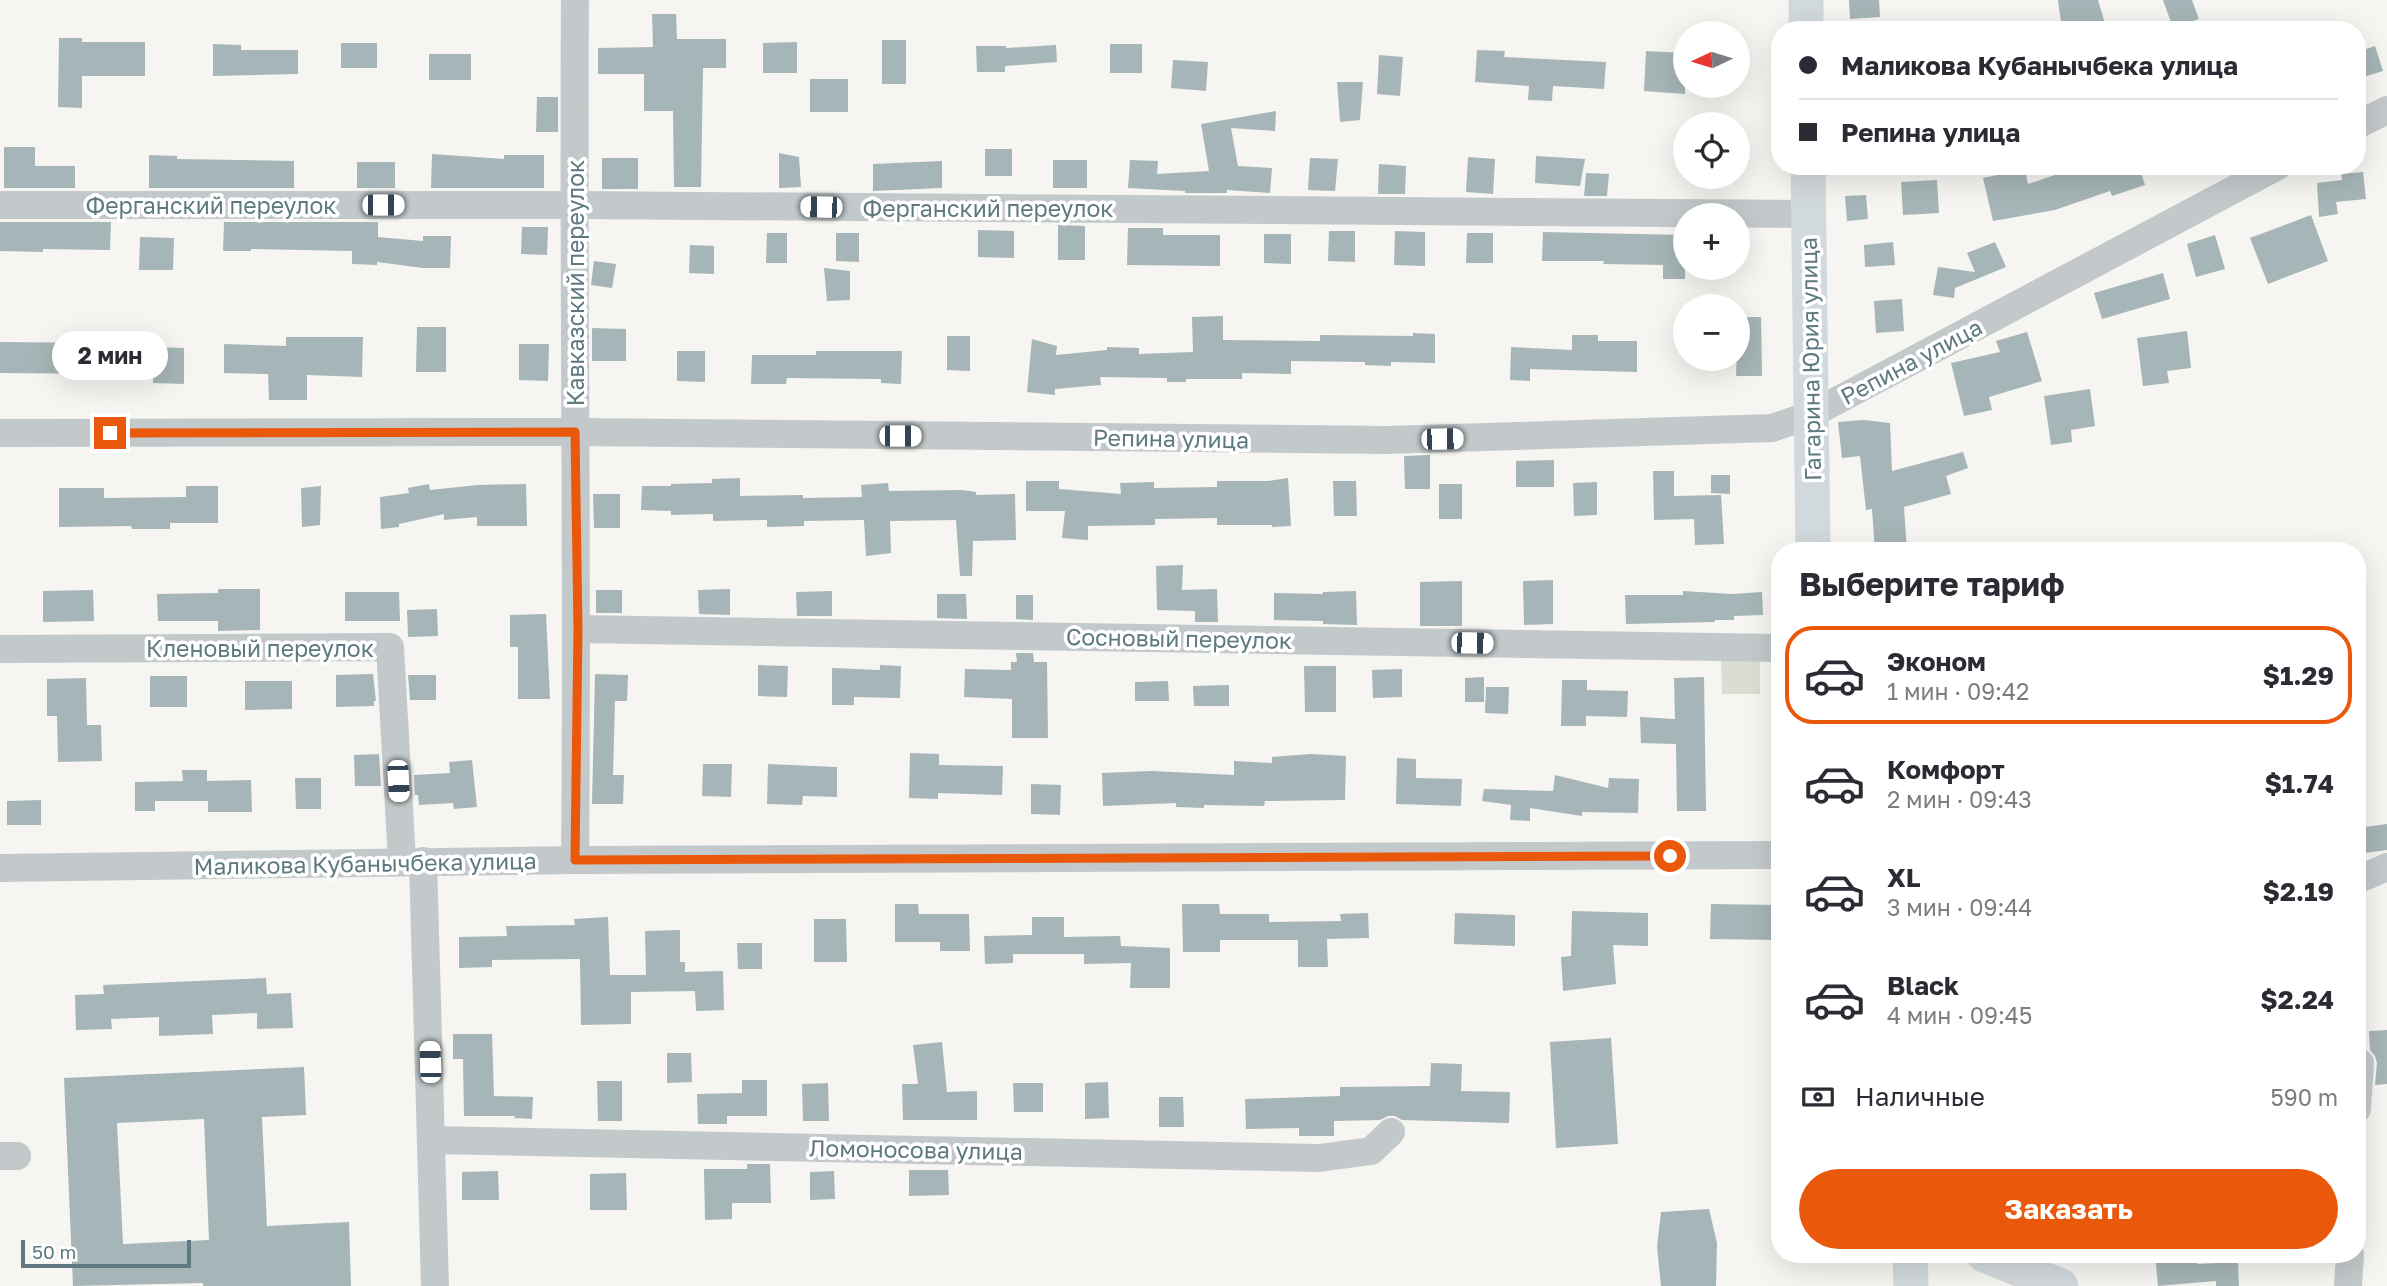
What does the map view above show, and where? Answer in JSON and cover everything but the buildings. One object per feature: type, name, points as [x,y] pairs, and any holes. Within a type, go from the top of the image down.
[{"type":"main road","points":[[1806,0],[1806,21]]},
{"type":"main road","name":"Гагарина Юрия улица","points":[[1808,175],[1813,542]]},
{"type":"main road","points":[[1910,1263],[1911,1286]]},
{"type":"main road","points":[[2004,1263],[2061,1286]]},
{"type":"street","name":"Кавказский переулок","points":[[575,0],[578,629],[575,860]]},
{"type":"street","points":[[2366,120],[2387,110]]},
{"type":"street","name":"Репина улица","points":[[0,433],[575,432],[1387,440],[1772,428],[1810,415],[2261,175]]},
{"type":"street","name":"Ферганский переулок","points":[[0,205],[574,205],[1809,215]]},
{"type":"street","name":"Сосновый переулок","points":[[578,629],[1771,648]]},
{"type":"street","name":"Кленовый переулок","points":[[0,649],[390,647],[413,861]]},
{"type":"street","name":"Маликова Кубанычбека улица","points":[[0,868],[413,861],[1771,855]]},
{"type":"street","points":[[413,861],[432,1140],[435,1286]]},
{"type":"street","points":[[2366,876],[2387,867]]},
{"type":"street","name":"Ломоносова улица","points":[[432,1140],[1319,1158],[1371,1151],[1391,1132]]},
{"type":"street","points":[[2348,1286],[2349,1263]]},
{"type":"shaded area","points":[[1721,652],[1760,652],[1760,694],[1722,694]]},
{"type":"route","points":[[110,433],[575,432],[578,629],[575,860],[1670,856]]}]
